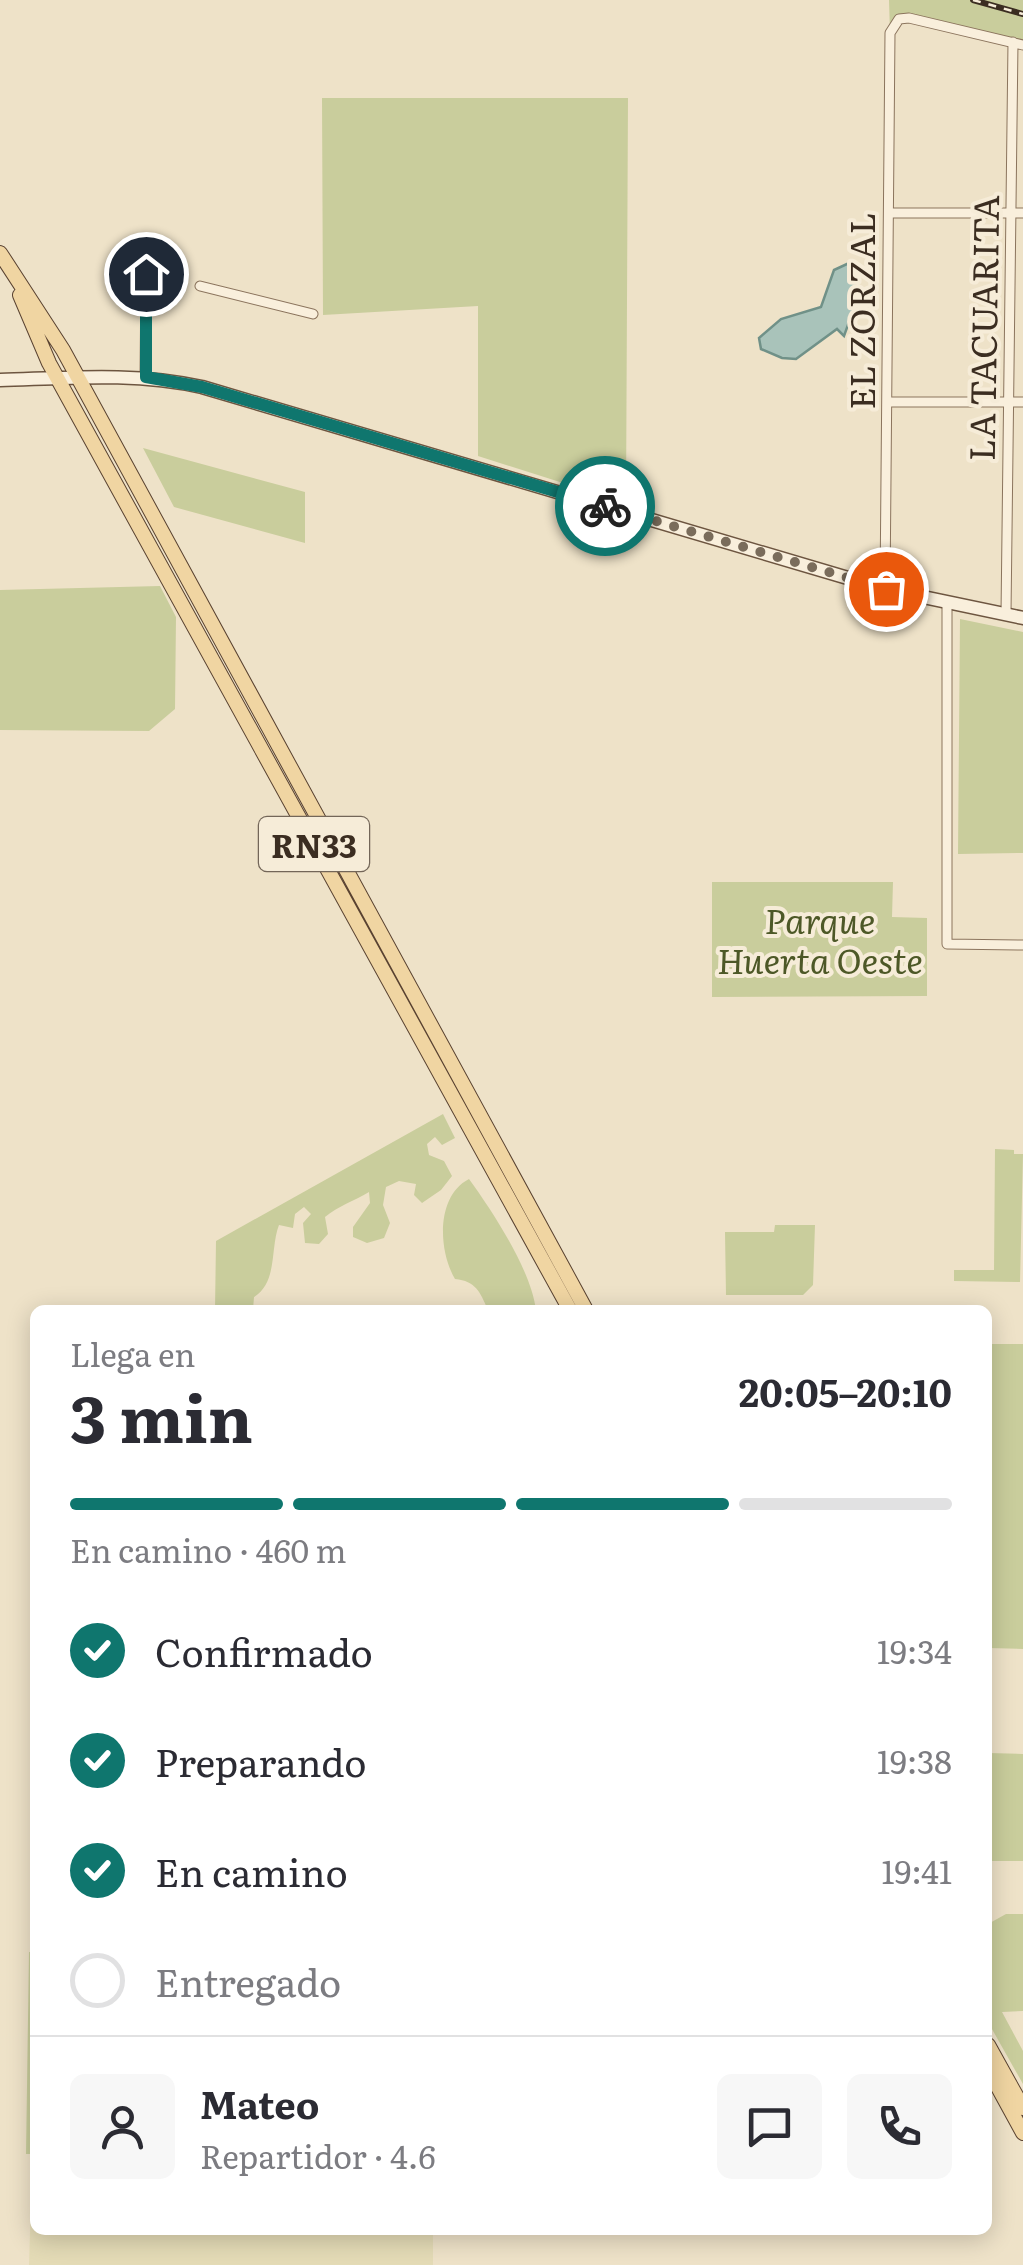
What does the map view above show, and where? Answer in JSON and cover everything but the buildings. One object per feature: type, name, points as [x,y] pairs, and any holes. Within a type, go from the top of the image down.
[{"type":"main road","name":"RN33","points":[[0,253],[77,377],[583,1305]]},
{"type":"main road","name":"RN33","points":[[10,271],[36,338],[567,1305]]},
{"type":"main road","points":[[0,380],[146,377],[202,387],[886,589],[1023,618]]},
{"type":"main road","points":[[992,2052],[1023,2108]]},
{"type":"main road","points":[[992,2075],[1023,2133]]},
{"type":"street","name":"EL ZORZAL","points":[[886,589],[890,33],[899,19],[909,18],[1018,44]]},
{"type":"street","name":"LA TACUARITA","points":[[1006,614],[1010,213],[1018,44]]},
{"type":"street","points":[[889,213],[1023,214]]},
{"type":"street","points":[[146,274],[146,377]]},
{"type":"street","points":[[200,286],[313,314]]},
{"type":"street","points":[[887,402],[1023,402]]},
{"type":"street","points":[[947,602],[948,944],[1023,945]]},
{"type":"shaded area","points":[[30,2232],[433,2235],[433,2265],[29,2265]]},
{"type":"green space","points":[[889,0],[1023,0],[1023,45],[899,19],[890,33]]},
{"type":"green space","points":[[322,98],[628,98],[626,503],[478,456],[478,306],[323,315]]},
{"type":"green space","points":[[143,448],[305,492],[305,543],[174,507]]},
{"type":"green space","points":[[160,586],[176,617],[175,709],[149,731],[0,730],[0,590]]},
{"type":"green space","points":[[960,619],[1023,632],[1023,853],[958,854]]},
{"type":"green space","name":"Parque Huerta Oeste","points":[[712,882],[893,882],[892,917],[927,918],[927,996],[712,997]]},
{"type":"green space","points":[[443,1114],[455,1138],[442,1145],[435,1137],[427,1144],[429,1155],[444,1161],[452,1176],[441,1190],[422,1203],[414,1195],[416,1184],[399,1181],[386,1187],[383,1205],[390,1223],[384,1238],[367,1243],[353,1237],[353,1227],[370,1203],[369,1192],[325,1217],[328,1234],[319,1244],[305,1243],[303,1223],[311,1214],[304,1207],[295,1214],[293,1228],[279,1225],[270,1274],[262,1291],[254,1297],[253,1305],[215,1305],[216,1241]]},
{"type":"green space","points":[[995,1149],[1023,1154],[1020,1282],[954,1281],[954,1270],[994,1270]]},
{"type":"green space","points":[[469,1179],[499,1224],[527,1277],[535,1305],[486,1305],[476,1288],[455,1279],[445,1254],[443,1224],[450,1198]]},
{"type":"green space","points":[[775,1225],[815,1225],[813,1285],[803,1295],[726,1295],[725,1232],[774,1232]]},
{"type":"green space","points":[[992,1344],[1023,1344],[1023,1649],[992,1648]]},
{"type":"green space","points":[[992,1753],[1023,1754],[1023,1861],[992,1861]]},
{"type":"green space","points":[[1006,1914],[1023,1914],[1023,2011],[1002,2012],[1023,2051],[1023,2084],[992,2029],[992,1922]]},
{"type":"green space","points":[[29,1952],[30,1952],[30,2154],[26,2154]]},
{"type":"water","points":[[847,264],[854,268],[858,297],[844,336],[837,329],[796,359],[761,349],[759,338],[781,319],[821,307],[834,270]]},
{"type":"railway","points":[[973,0],[1023,14]]},
{"type":"way so far","points":[[605,506],[886,589]]},
{"type":"route","points":[[146,274],[146,377],[202,387],[605,506]]}]
